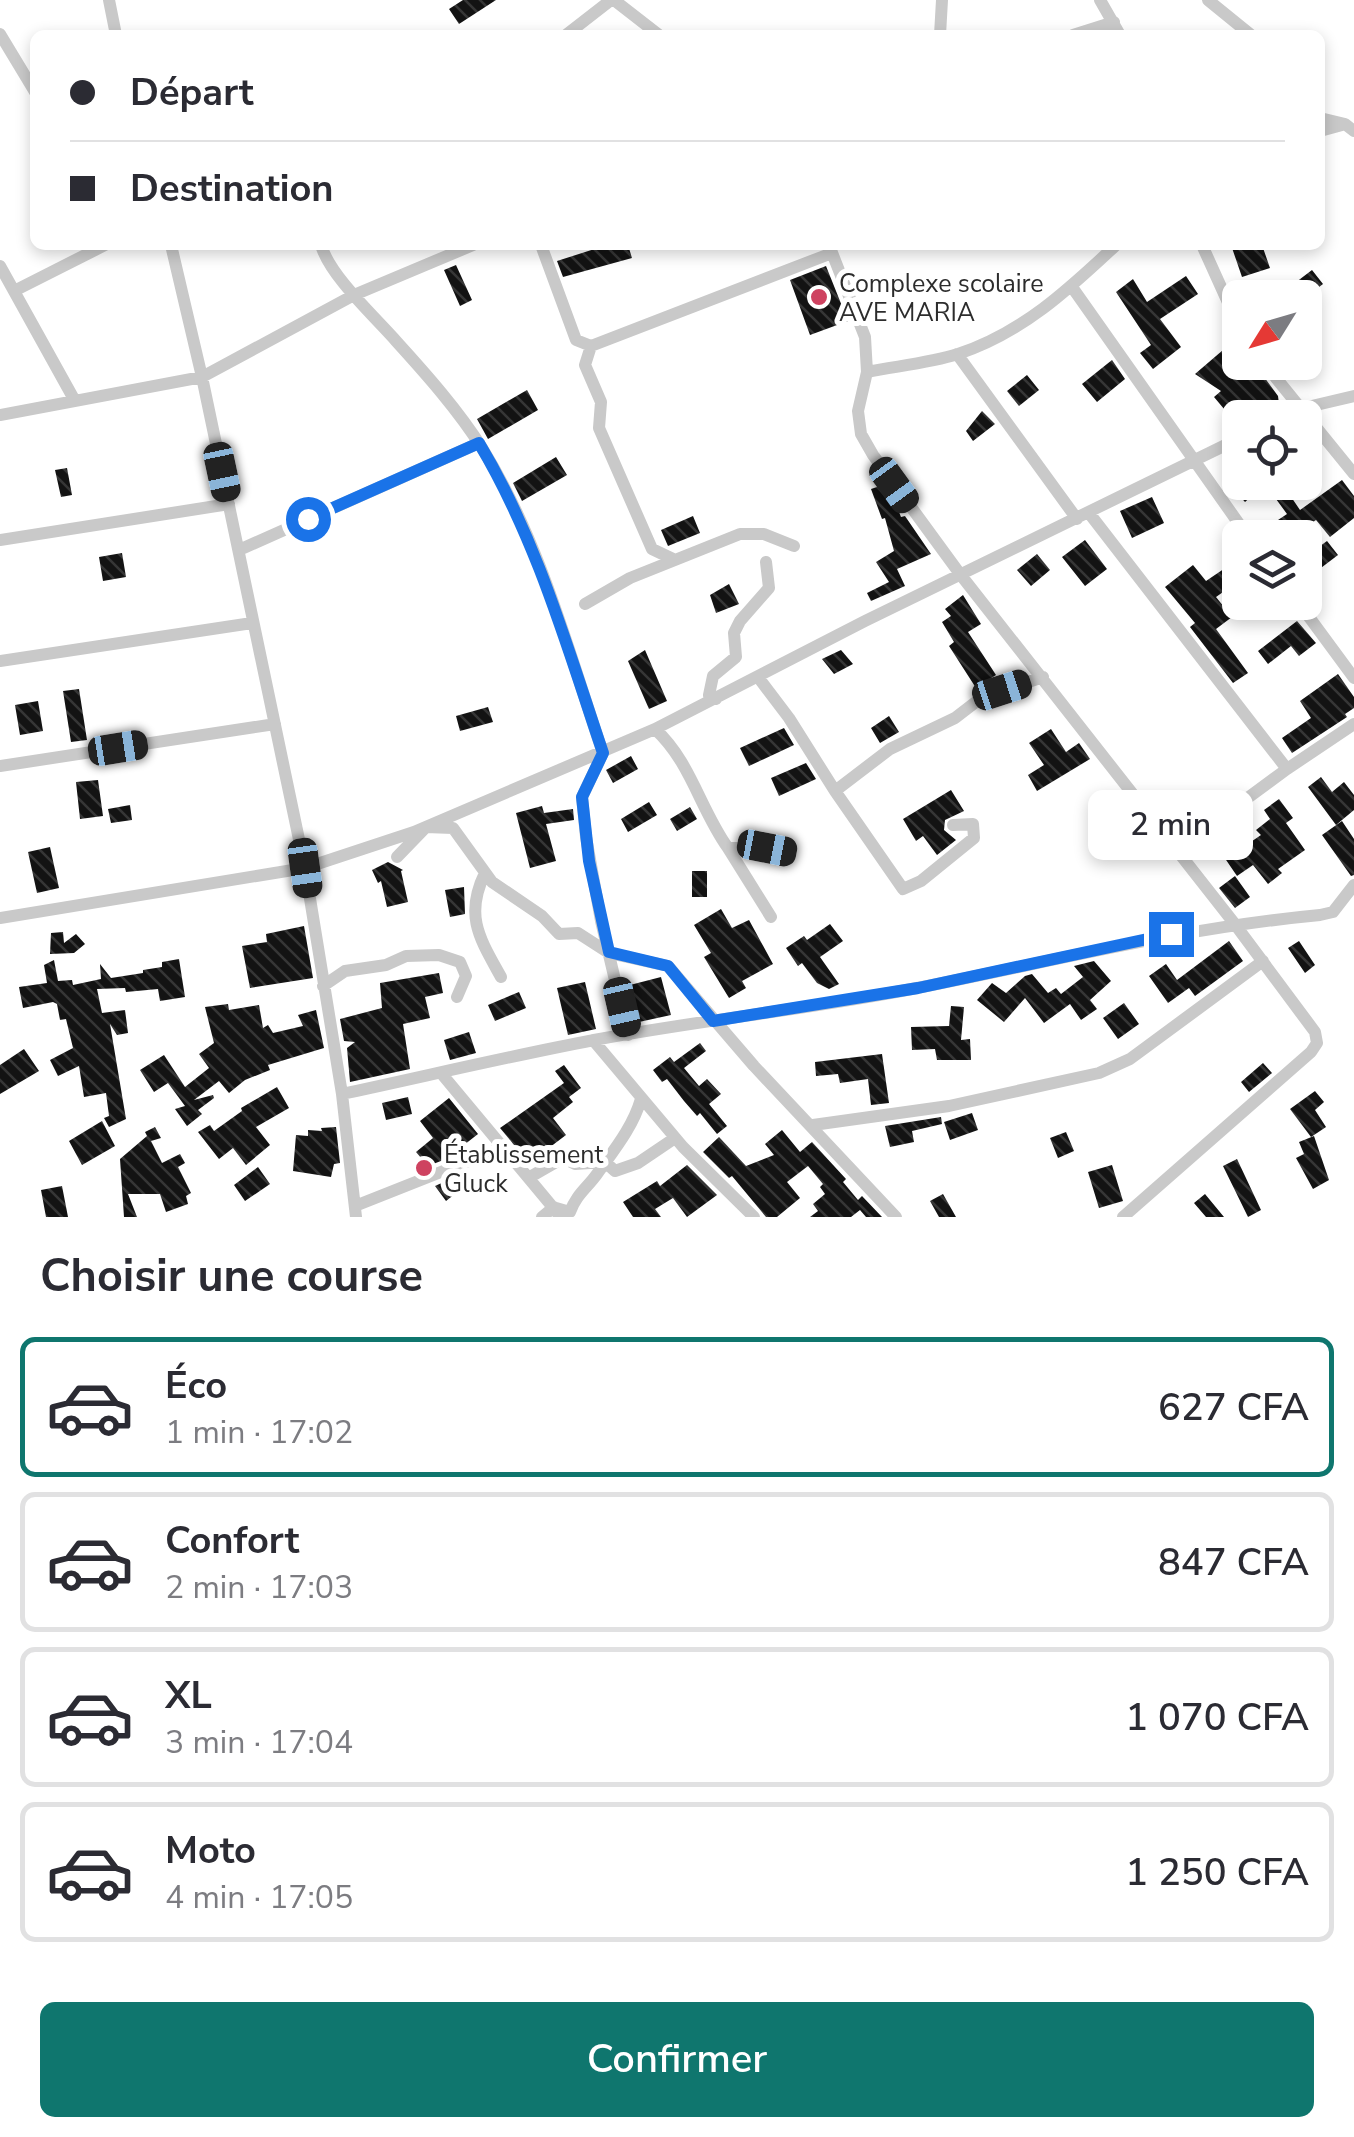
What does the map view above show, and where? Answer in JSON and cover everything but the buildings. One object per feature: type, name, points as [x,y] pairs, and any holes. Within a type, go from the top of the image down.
[{"type":"street","points":[[109,0],[115,30]]},
{"type":"street","points":[[573,30],[612,0],[652,30]]},
{"type":"street","points":[[940,30],[942,0]]},
{"type":"street","points":[[1100,0],[1117,28]]},
{"type":"street","points":[[1208,0],[1245,30]]},
{"type":"street","points":[[0,34],[30,84]]},
{"type":"street","points":[[1325,119],[1351,126]]},
{"type":"street","points":[[1325,129],[1351,126]]},
{"type":"street","points":[[14,291],[95,250]]},
{"type":"street","points":[[171,250],[202,377],[305,868],[342,1094],[355,1212],[504,1146]]},
{"type":"street","points":[[322,250],[354,295],[412,358],[479,443],[536,556],[603,753],[582,797],[589,861],[628,1034]]},
{"type":"street","points":[[0,415],[202,377],[354,295],[461,250]]},
{"type":"street","points":[[542,250],[567,323],[576,340],[591,346],[828,250]]},
{"type":"street","points":[[830,250],[865,337],[867,372],[858,411],[861,434],[872,455],[1316,1032],[1318,1043],[1311,1052],[1122,1217]]},
{"type":"street","points":[[867,372],[957,354],[1011,331],[1072,286],[1111,250]]},
{"type":"street","points":[[1204,250],[1222,289]]},
{"type":"street","points":[[0,266],[76,401]]},
{"type":"street","points":[[1072,286],[1236,520]]},
{"type":"street","points":[[591,346],[584,365],[601,402],[599,428],[652,550],[673,559]]},
{"type":"street","points":[[957,354],[1287,768]]},
{"type":"street","points":[[1277,380],[1293,400]]},
{"type":"street","points":[[1322,404],[1354,396]]},
{"type":"street","points":[[1322,435],[1354,474]]},
{"type":"street","points":[[239,550],[479,443]]},
{"type":"street","points":[[0,918],[305,868],[364,851],[603,753],[1222,447]]},
{"type":"street","points":[[0,540],[229,504]]},
{"type":"street","points":[[585,604],[630,578],[740,534],[764,534],[794,546]]},
{"type":"street","points":[[716,699],[709,694],[713,676],[736,657],[734,633],[770,588],[766,562]]},
{"type":"street","points":[[1311,620],[1354,678]]},
{"type":"street","points":[[0,660],[252,622]]},
{"type":"street","points":[[835,791],[890,749],[955,718],[981,698],[1043,677]]},
{"type":"street","points":[[758,678],[903,889],[922,882],[974,838],[972,824],[953,825]]},
{"type":"street","points":[[0,766],[274,724]]},
{"type":"street","points":[[1177,850],[1287,768],[1354,724]]},
{"type":"street","points":[[655,728],[673,746],[712,827],[771,917]]},
{"type":"street","points":[[397,858],[426,827],[452,828],[492,882],[542,916],[559,934],[578,933],[609,952],[668,966],[713,1021],[896,1217]]},
{"type":"street","points":[[728,848],[789,852]]},
{"type":"street","points":[[486,874],[476,893],[473,918],[501,977]]},
{"type":"street","points":[[342,1094],[593,1040],[918,988],[1234,923],[1334,912],[1354,884]]},
{"type":"street","points":[[322,986],[345,971],[386,965],[406,956],[438,954],[460,962],[466,976],[457,997]]},
{"type":"street","points":[[813,1125],[949,1106],[1098,1074],[1130,1059],[1263,961]]},
{"type":"street","points":[[593,1040],[675,1138],[754,1217]]},
{"type":"street","points":[[441,1073],[558,1212]]},
{"type":"street","points":[[542,1217],[570,1212],[580,1190],[635,1121],[641,1099]]},
{"type":"street","points":[[530,1177],[562,1158],[574,1164],[605,1162],[614,1171],[638,1162],[675,1138]]},
{"type":"place","name":"Complexe scolaire AVE MARIA","points":[[819,297]]},
{"type":"place","name":"Établissement Gluck","points":[[424,1168]]},
{"type":"route","points":[[308,519],[479,443],[536,556],[603,753],[582,797],[589,861],[609,952],[668,966],[713,1021],[776,1014],[918,988],[1171,934]]}]
